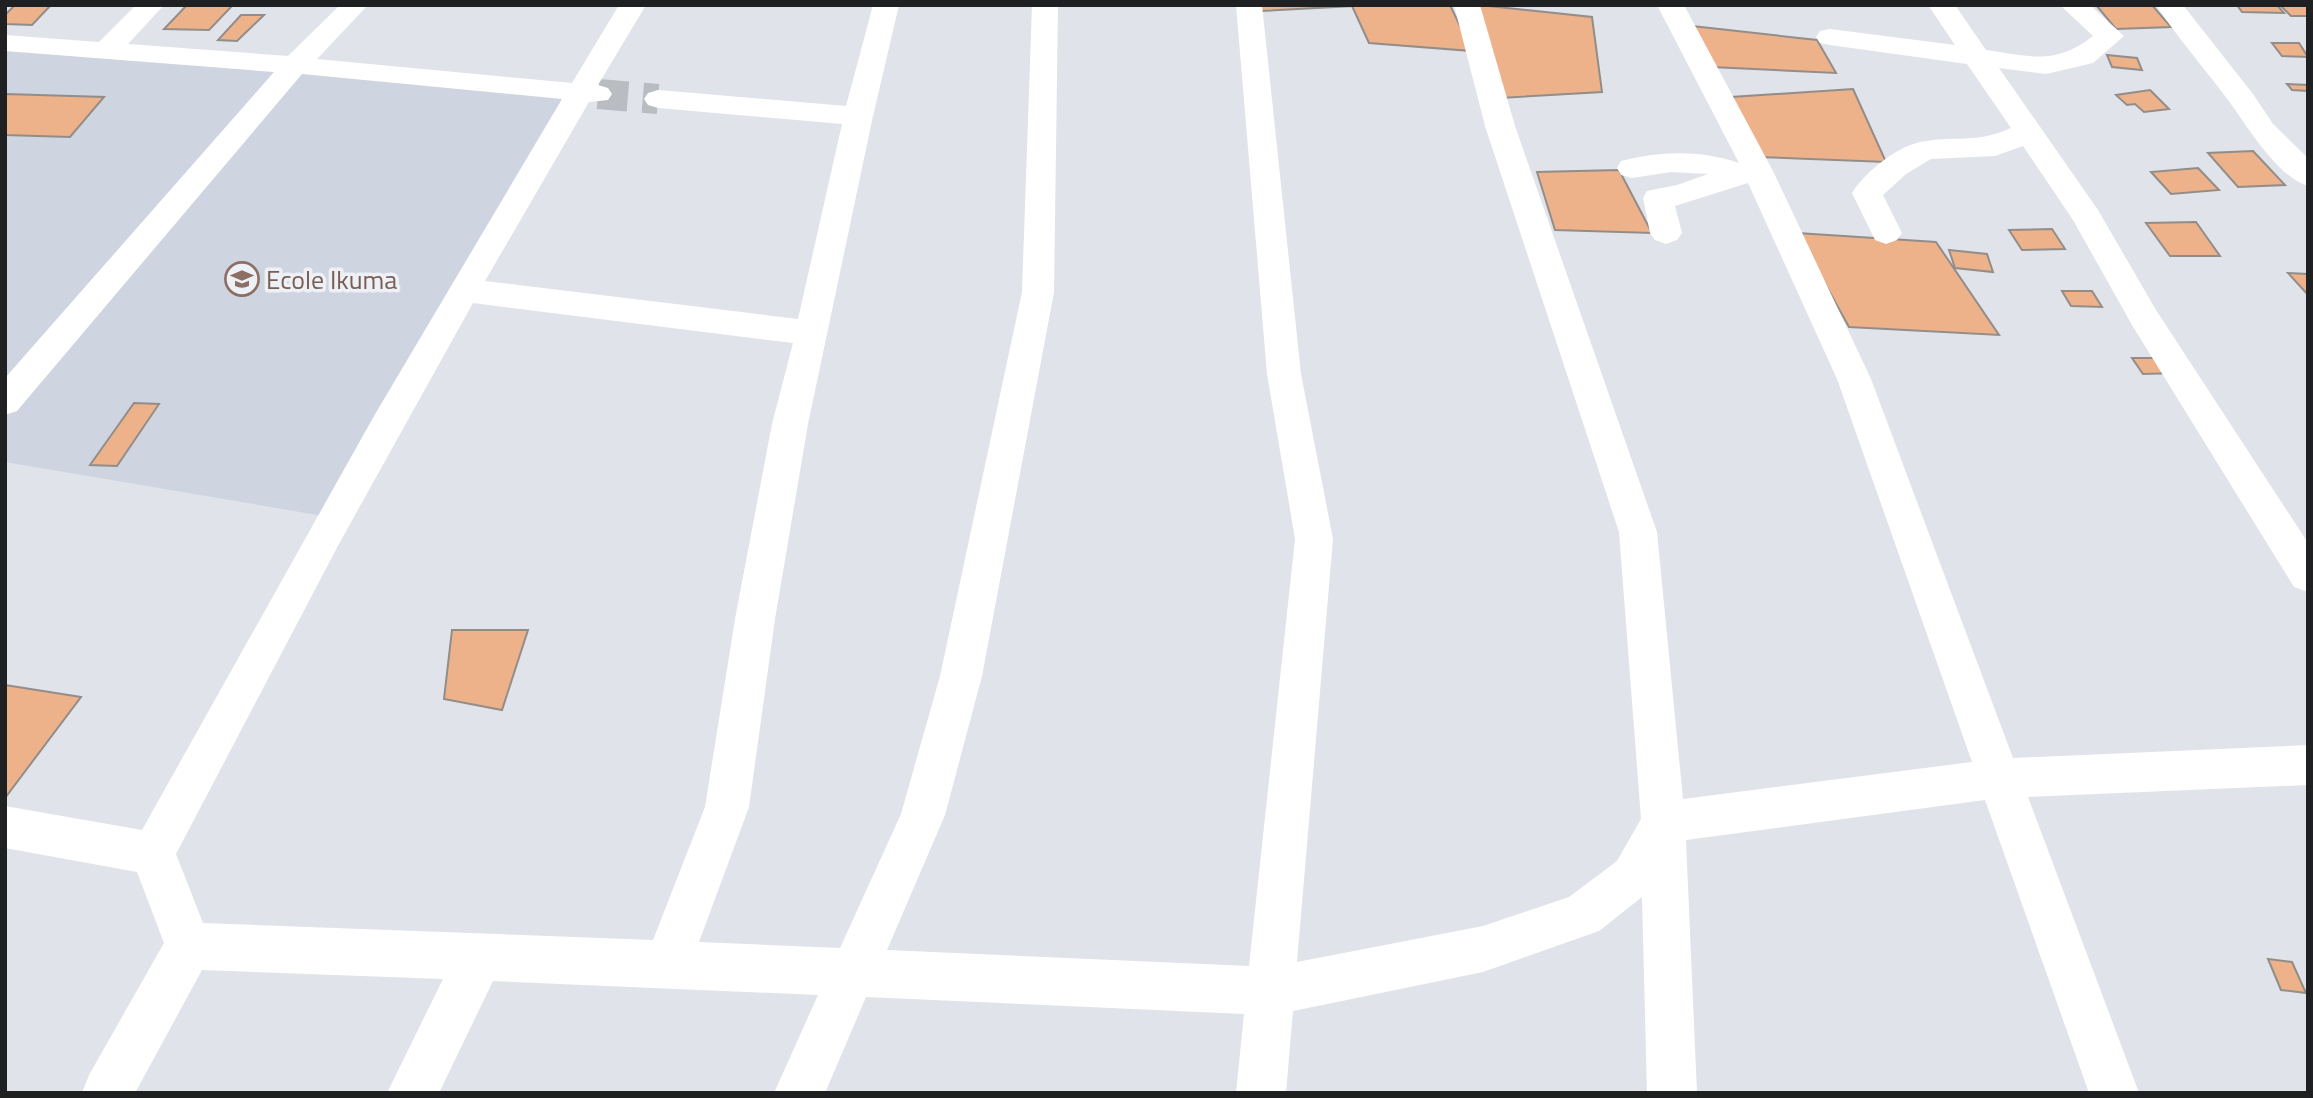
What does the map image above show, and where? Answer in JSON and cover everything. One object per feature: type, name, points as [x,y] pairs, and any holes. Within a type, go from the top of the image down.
[{"type":"street","points":[[107,50],[151,5]]},
{"type":"street","points":[[5,402],[295,65],[355,5]]},
{"type":"street","points":[[107,1093],[188,946],[153,853],[285,603],[463,290],[589,93],[633,5]]},
{"type":"street","points":[[667,964],[727,807],[755,620],[785,450],[858,116],[886,5]]},
{"type":"street","points":[[799,1093],[923,815],[961,676],[1038,292],[1045,5]]},
{"type":"street","points":[[1249,5],[1284,374],[1314,539],[1262,1093]]},
{"type":"street","points":[[1467,5],[1500,127],[1638,532],[1663,822],[1672,1093]]},
{"type":"street","points":[[1670,5],[1854,379],[2114,1093]]},
{"type":"street","points":[[1941,5],[2087,217],[2151,328],[2308,576]]},
{"type":"street","points":[[1830,37],[2046,66],[2083,57],[2110,36],[2073,5]]},
{"type":"street","points":[[2169,5],[2243,100],[2262,130],[2308,176]]},
{"type":"street","points":[[5,43],[295,65],[589,93]]},
{"type":"street","points":[[658,99],[858,116]]},
{"type":"street","points":[[1886,233],[1867,193],[1895,167],[1925,150],[1995,147],[2028,132]]},
{"type":"street","points":[[1633,168],[1660,162],[1693,163],[1751,173]]},
{"type":"street","points":[[1667,233],[1658,198],[1686,194],[1694,188],[1751,173]]},
{"type":"street","points":[[463,290],[812,333]]},
{"type":"street","points":[[1663,822],[1998,778],[2308,765]]},
{"type":"street","points":[[188,946],[1271,991],[1483,948],[1583,915],[1633,876],[1663,822]]},
{"type":"street","points":[[5,827],[153,853]]},
{"type":"street","points":[[412,1093],[480,957]]},
{"type":"shaded area","name":"Ecole Ikuma","points":[[5,47],[583,96],[341,519],[5,462]]},
{"type":"building","points":[[15,5],[51,5],[32,25],[5,24],[5,15]]},
{"type":"building","points":[[187,5],[232,6],[209,30],[164,29]]},
{"type":"building","points":[[1261,5],[1351,5],[1352,6],[1261,11]]},
{"type":"building","points":[[1450,5],[1472,51],[1369,43],[1352,6]]},
{"type":"building","points":[[1479,5],[1592,17],[1602,92],[1500,98]]},
{"type":"building","points":[[2096,5],[2152,5],[2171,27],[2116,29]]},
{"type":"building","points":[[2237,5],[2277,5],[2284,13],[2242,12]]},
{"type":"building","points":[[2280,5],[2308,5],[2308,16],[2291,16]]},
{"type":"building","points":[[241,15],[264,15],[237,41],[218,40]]},
{"type":"building","points":[[1692,26],[1817,40],[1836,73],[1712,67]]},
{"type":"building","points":[[2272,43],[2299,43],[2308,57],[2282,56]]},
{"type":"building","points":[[2107,55],[2137,58],[2142,70],[2112,67]]},
{"type":"building","points":[[2287,84],[2308,85],[2308,91],[2292,90]]},
{"type":"building","points":[[1853,89],[1886,162],[1758,157],[1732,97]]},
{"type":"building","points":[[2150,90],[2169,109],[2144,112],[2135,104],[2127,105],[2116,95]]},
{"type":"building","points":[[5,94],[104,97],[70,137],[5,135]]},
{"type":"building","points":[[2253,151],[2285,185],[2238,187],[2208,153]]},
{"type":"building","points":[[2198,168],[2219,190],[2171,194],[2151,172]]},
{"type":"building","points":[[1619,170],[1652,233],[1555,230],[1537,172]]},
{"type":"building","points":[[2196,222],[2220,256],[2170,256],[2146,223]]},
{"type":"building","points":[[2052,229],[2065,249],[2022,250],[2009,230]]},
{"type":"building","points":[[1797,233],[1936,242],[1999,335],[1849,327]]},
{"type":"building","points":[[1949,250],[1987,254],[1993,272],[1955,268]]},
{"type":"building","points":[[2288,273],[2308,274],[2308,295]]},
{"type":"building","points":[[2062,291],[2092,291],[2102,307],[2071,306]]},
{"type":"building","points":[[2132,358],[2167,358],[2176,373],[2143,374]]},
{"type":"building","points":[[134,403],[159,404],[117,466],[90,465]]},
{"type":"building","points":[[452,630],[528,630],[502,710],[444,699]]},
{"type":"building","points":[[5,685],[81,697],[5,798]]},
{"type":"building","points":[[2268,959],[2292,962],[2306,993],[2281,990]]},
{"type":"tunnel","points":[[598,94],[658,99]]},
{"type":"place","name":"Ecole Ikuma","points":[[242,279]]}]
